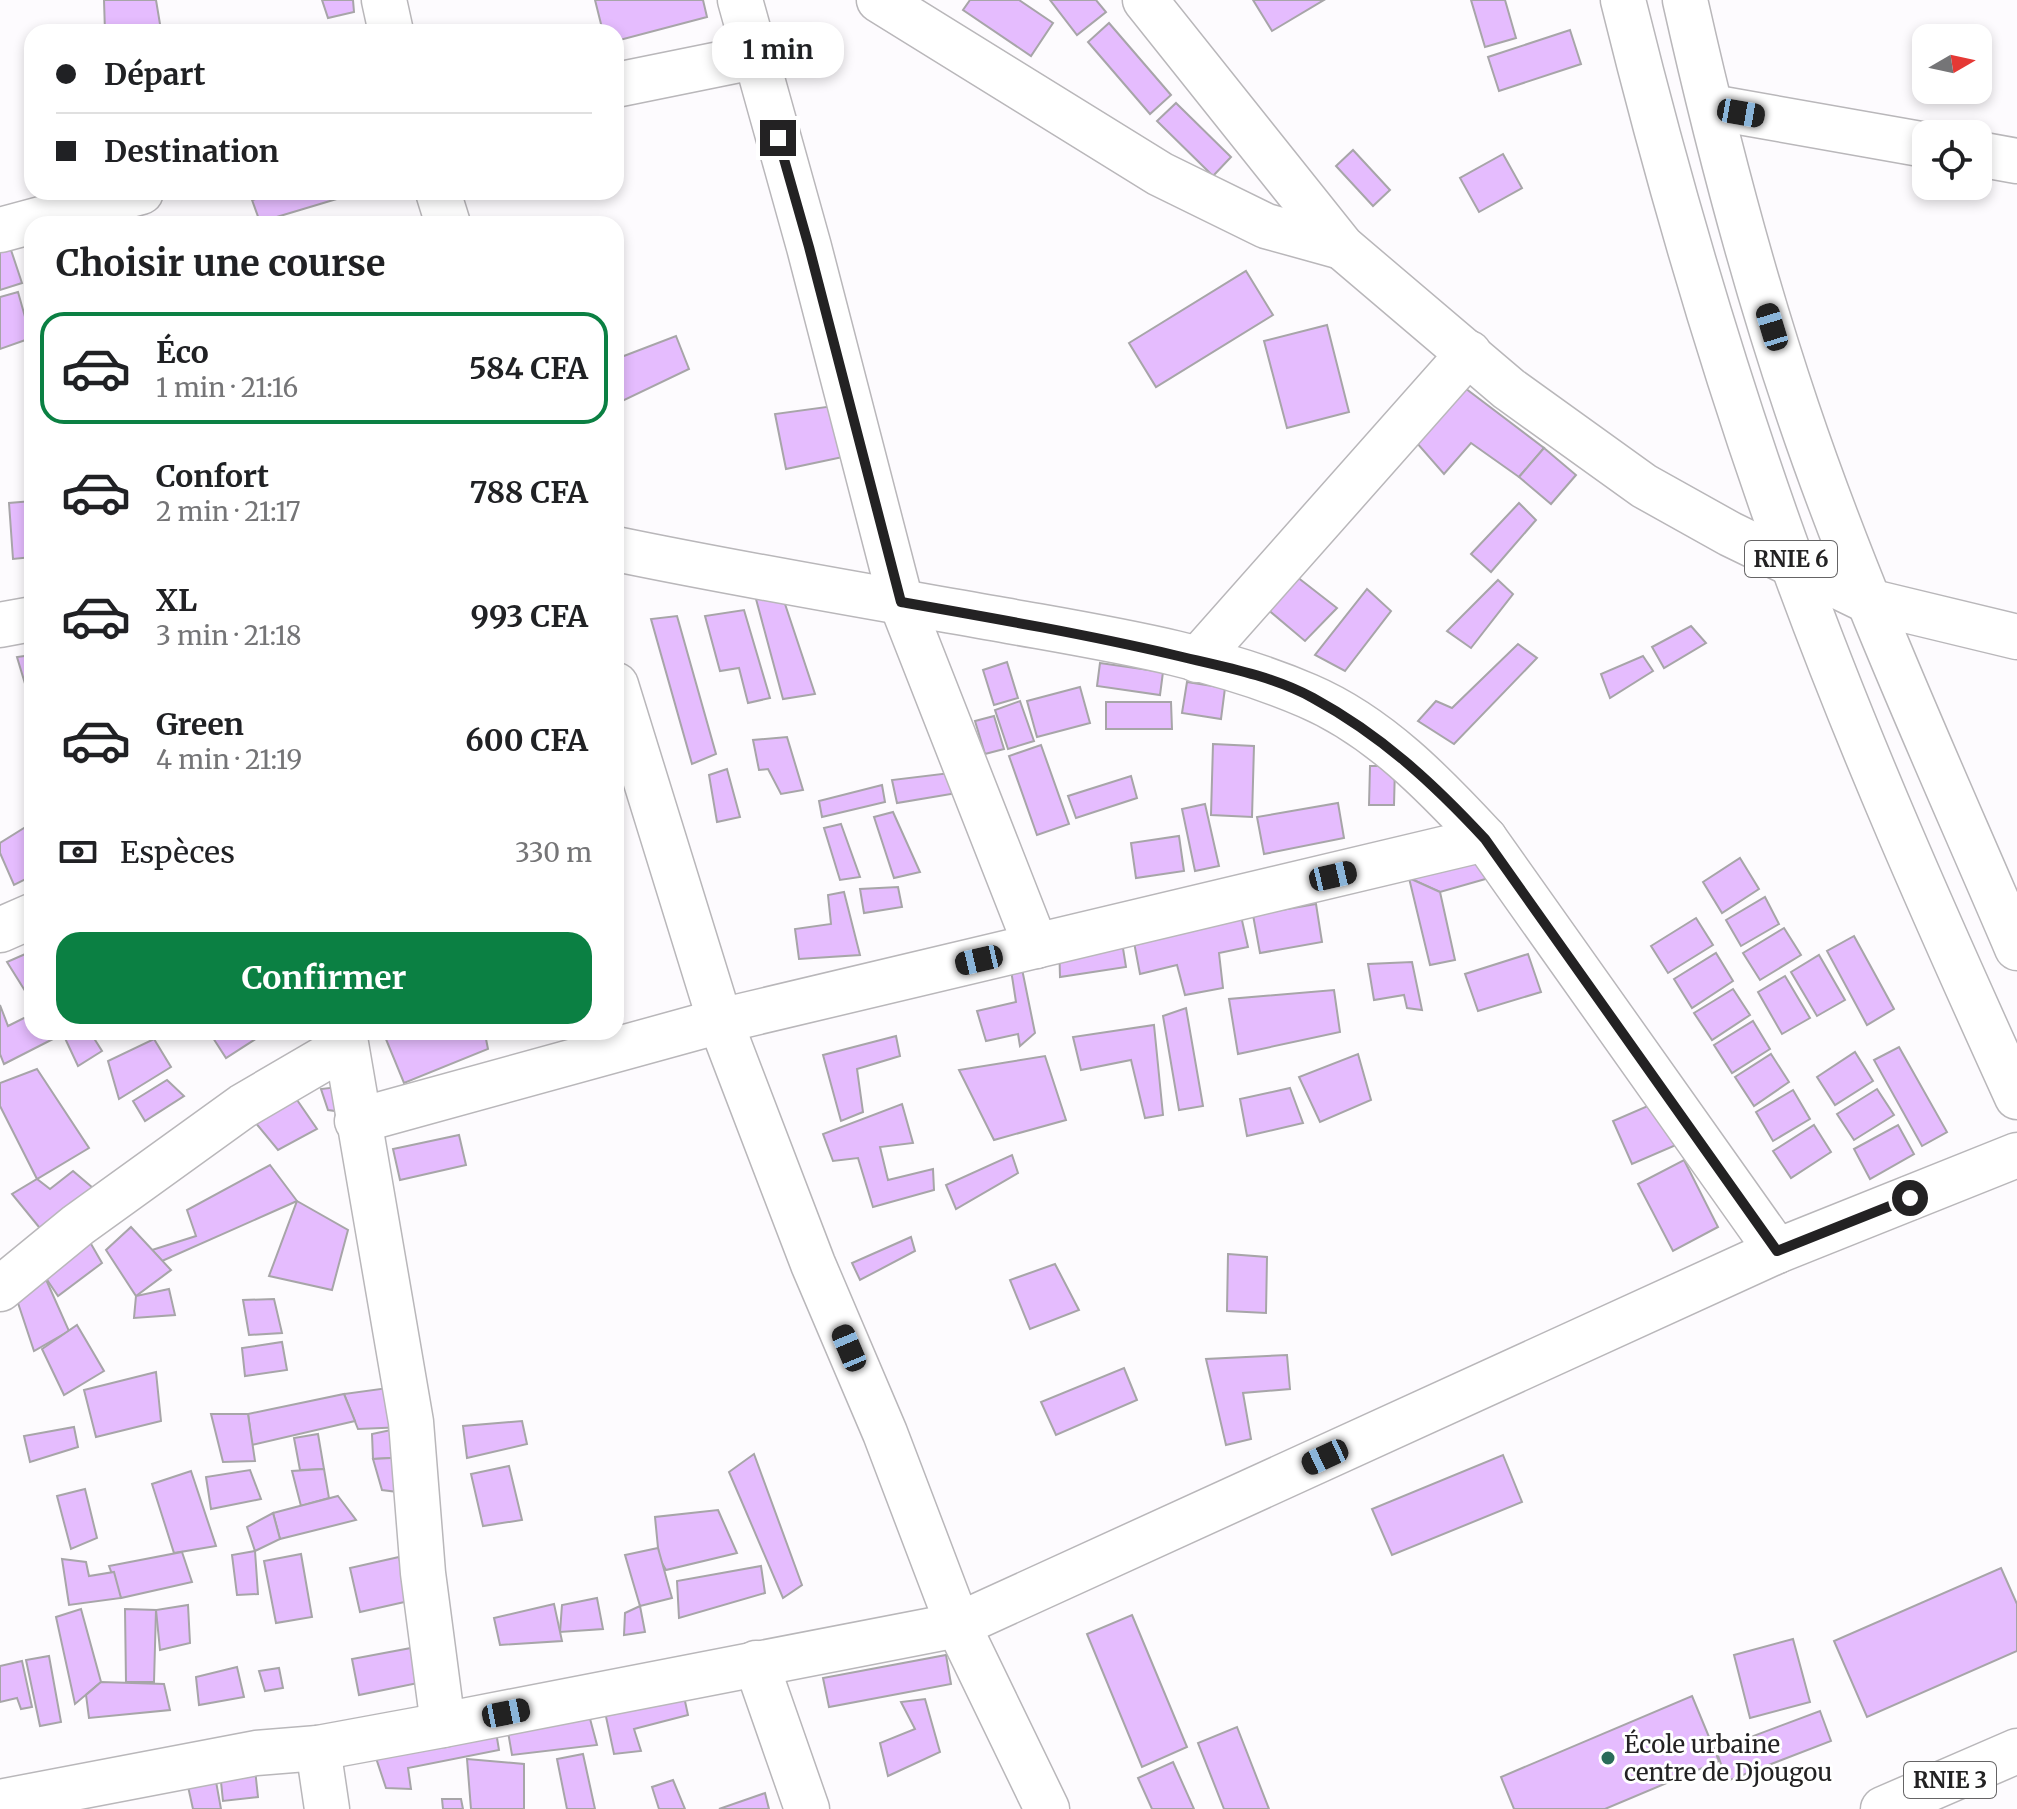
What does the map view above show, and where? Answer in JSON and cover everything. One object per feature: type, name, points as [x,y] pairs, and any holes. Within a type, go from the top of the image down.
[{"type":"main road","points":[[384,0],[389,24]]},
{"type":"main road","points":[[740,0],[809,247],[901,602],[1036,946]]},
{"type":"main road","points":[[879,0],[1160,174],[1266,226],[1342,247]]},
{"type":"main road","points":[[1145,0],[1342,247],[1509,389],[1644,486],[1868,601],[2017,637]]},
{"type":"main road","name":"RNIE 6","points":[[1623,0],[1664,165],[1792,562],[1911,863],[2017,1097]]},
{"type":"main road","name":"RNIE 6","points":[[1685,0],[1747,245],[1797,409],[1868,601],[2017,948]]},
{"type":"main road","points":[[624,83],[754,57]]},
{"type":"main road","points":[[1711,107],[1912,143]]},
{"type":"main road","points":[[1992,157],[2017,161]]},
{"type":"main road","points":[[52,216],[111,200]]},
{"type":"main road","points":[[0,230],[24,224]]},
{"type":"main road","points":[[1197,660],[1469,353]]},
{"type":"main road","points":[[624,550],[1093,636],[1242,671],[1310,697],[1377,737],[1433,783],[1485,839],[1777,1251]]},
{"type":"main road","points":[[0,625],[24,620]]},
{"type":"main road","points":[[624,711],[720,1021],[813,1264],[885,1433],[958,1625],[1047,1809]]},
{"type":"main road","points":[[357,1121],[720,1021],[1485,839]]},
{"type":"main road","points":[[0,930],[24,920]]},
{"type":"main road","points":[[0,1289],[78,1225],[243,1106],[342,1040]]},
{"type":"main road","points":[[344,1040],[411,1422],[423,1573],[443,1725]]},
{"type":"main road","points":[[0,1802],[256,1753],[318,1748],[443,1725],[958,1625],[1777,1251],[2017,1155]]},
{"type":"main road","points":[[756,1663],[807,1809]]},
{"type":"main road","points":[[318,1748],[327,1809]]},
{"type":"main road","name":"RNIE 3","points":[[1883,1809],[2017,1751]]},
{"type":"building","points":[[104,0],[156,0],[160,24],[105,24]]},
{"type":"building","points":[[322,0],[353,0],[354,12],[328,18]]},
{"type":"building","points":[[595,0],[703,0],[707,17],[624,39],[624,24],[601,24]]},
{"type":"building","points":[[970,0],[1019,0],[1053,23],[1031,56],[963,10]]},
{"type":"building","points":[[1050,0],[1096,0],[1106,12],[1077,35]]},
{"type":"building","points":[[1253,0],[1324,0],[1272,31]]},
{"type":"building","points":[[1471,0],[1505,0],[1516,38],[1485,47]]},
{"type":"building","points":[[1109,23],[1171,95],[1150,114],[1088,42]]},
{"type":"building","points":[[1570,30],[1581,64],[1499,91],[1488,57]]},
{"type":"building","points":[[1176,103],[1231,157],[1213,176],[1157,121]]},
{"type":"building","points":[[1353,150],[1390,190],[1373,206],[1336,166]]},
{"type":"building","points":[[1503,154],[1522,188],[1479,212],[1460,178]]},
{"type":"building","points":[[252,200],[333,200],[280,216],[258,216]]},
{"type":"building","points":[[5,232],[22,283],[0,290],[0,233]]},
{"type":"building","points":[[1246,271],[1273,315],[1156,387],[1129,343]]},
{"type":"building","points":[[18,292],[24,313],[24,340],[0,349],[0,297]]},
{"type":"building","points":[[1327,325],[1349,412],[1287,428],[1264,341]]},
{"type":"building","points":[[676,336],[689,369],[624,400],[624,356]]},
{"type":"building","points":[[1461,385],[1544,448],[1519,477],[1471,443],[1444,474],[1416,442]]},
{"type":"building","points":[[848,404],[857,454],[786,469],[775,414]]},
{"type":"building","points":[[1544,448],[1576,475],[1551,504],[1519,477]]},
{"type":"building","points":[[24,502],[24,558],[13,559],[9,503]]},
{"type":"building","points":[[1519,503],[1536,520],[1491,572],[1471,554]]},
{"type":"building","points":[[1292,573],[1337,608],[1305,641],[1266,608]]},
{"type":"building","points":[[1498,580],[1513,594],[1471,648],[1447,631]]},
{"type":"building","points":[[1367,589],[1391,611],[1345,671],[1315,655]]},
{"type":"building","points":[[782,595],[815,694],[783,699],[756,599]]},
{"type":"building","points":[[744,610],[770,698],[748,703],[739,668],[720,671],[705,616]]},
{"type":"building","points":[[677,616],[716,754],[692,764],[651,619]]},
{"type":"building","points":[[1691,626],[1706,643],[1664,668],[1652,647]]},
{"type":"building","points":[[1518,644],[1537,658],[1454,744],[1418,721],[1436,701],[1452,708]]},
{"type":"building","points":[[24,656],[24,680],[17,657]]},
{"type":"building","points":[[1643,656],[1653,671],[1610,698],[1601,674]]},
{"type":"building","points":[[1007,662],[1018,698],[994,705],[983,670]]},
{"type":"building","points":[[1100,663],[1163,672],[1160,695],[1097,686]]},
{"type":"building","points":[[1187,682],[1225,688],[1221,719],[1182,713]]},
{"type":"building","points":[[1080,687],[1090,723],[1037,737],[1027,701]]},
{"type":"building","points":[[1020,701],[1034,741],[1008,749],[995,710]]},
{"type":"building","points":[[1106,702],[1171,702],[1172,729],[1106,729]]},
{"type":"building","points":[[994,716],[1004,749],[985,754],[975,721]]},
{"type":"building","points":[[787,737],[803,790],[781,794],[768,769],[759,770],[753,740]]},
{"type":"building","points":[[1213,744],[1254,746],[1252,817],[1211,815]]},
{"type":"building","points":[[1041,745],[1069,824],[1037,835],[1009,756]]},
{"type":"building","points":[[1370,766],[1395,766],[1394,805],[1369,805]]},
{"type":"building","points":[[727,769],[740,817],[717,822],[709,775]]},
{"type":"building","points":[[950,773],[957,793],[897,803],[892,780]]},
{"type":"building","points":[[1131,776],[1137,798],[1076,818],[1068,796]]},
{"type":"building","points":[[882,785],[885,802],[822,817],[819,801]]},
{"type":"building","points":[[1338,803],[1344,838],[1264,854],[1257,817]]},
{"type":"building","points":[[1205,804],[1219,866],[1195,871],[1182,809]]},
{"type":"building","points":[[893,812],[920,872],[894,878],[874,817]]},
{"type":"building","points":[[841,824],[860,877],[840,880],[824,828]]},
{"type":"building","points":[[24,828],[24,880],[14,885],[0,853],[0,843]]},
{"type":"building","points":[[1179,836],[1184,871],[1136,878],[1131,843]]},
{"type":"building","points":[[1490,858],[1496,876],[1440,892],[1409,878]]},
{"type":"building","points":[[1740,858],[1759,889],[1722,913],[1703,882]]},
{"type":"building","points":[[1409,878],[1440,892],[1455,960],[1430,965]]},
{"type":"building","points":[[898,887],[902,907],[864,913],[860,889]]},
{"type":"building","points":[[844,892],[860,955],[799,959],[795,929],[831,924],[828,895]]},
{"type":"building","points":[[1765,897],[1779,924],[1741,946],[1726,920]]},
{"type":"building","points":[[1316,904],[1322,942],[1260,953],[1253,915]]},
{"type":"building","points":[[1241,916],[1248,947],[1219,953],[1223,988],[1185,995],[1177,965],[1140,974],[1133,937]]},
{"type":"building","points":[[1696,918],[1713,945],[1668,973],[1651,946]]},
{"type":"building","points":[[1784,928],[1801,955],[1760,980],[1743,953]]},
{"type":"building","points":[[1854,936],[1894,1009],[1867,1025],[1827,951]]},
{"type":"building","points":[[1059,941],[1122,942],[1126,967],[1060,977]]},
{"type":"building","points":[[1716,953],[1733,981],[1692,1008],[1674,979]]},
{"type":"building","points":[[1528,954],[1541,992],[1478,1011],[1465,974]]},
{"type":"building","points":[[24,955],[24,989],[7,962]]},
{"type":"building","points":[[1819,955],[1845,1000],[1817,1016],[1791,972]]},
{"type":"building","points":[[1412,962],[1422,1010],[1407,1008],[1404,995],[1374,1000],[1368,964]]},
{"type":"building","points":[[1022,969],[1035,1033],[1020,1046],[1018,1034],[986,1041],[977,1011],[1016,1002],[1011,970]]},
{"type":"building","points":[[1785,976],[1810,1018],[1782,1034],[1758,992]]},
{"type":"building","points":[[1733,989],[1750,1015],[1712,1040],[1694,1013]]},
{"type":"building","points":[[1334,990],[1340,1032],[1238,1054],[1229,999]]},
{"type":"building","points":[[0,1005],[8,1026],[24,1018],[24,1040],[51,1040],[4,1064],[0,1054]]},
{"type":"building","points":[[1186,1008],[1203,1106],[1179,1110],[1163,1016]]},
{"type":"building","points":[[1753,1021],[1770,1049],[1732,1073],[1714,1045]]},
{"type":"building","points":[[1154,1025],[1163,1115],[1145,1118],[1131,1060],[1081,1070],[1073,1037]]},
{"type":"building","points":[[896,1036],[900,1056],[857,1069],[863,1112],[841,1121],[823,1055]]},
{"type":"building","points":[[66,1040],[95,1040],[102,1051],[78,1066]]},
{"type":"building","points":[[155,1040],[171,1067],[119,1099],[108,1061]]},
{"type":"building","points":[[214,1040],[254,1040],[226,1058]]},
{"type":"building","points":[[386,1040],[486,1040],[488,1049],[404,1083]]},
{"type":"building","points":[[1899,1047],[1947,1132],[1922,1146],[1874,1060]]},
{"type":"building","points":[[1855,1052],[1873,1081],[1835,1105],[1817,1077]]},
{"type":"building","points":[[1358,1054],[1371,1100],[1320,1122],[1299,1077]]},
{"type":"building","points":[[1771,1054],[1789,1082],[1754,1106],[1735,1077]]},
{"type":"building","points":[[1045,1056],[1066,1120],[994,1140],[959,1070]]},
{"type":"building","points":[[37,1069],[89,1148],[37,1179],[0,1106],[0,1083]]},
{"type":"building","points":[[167,1080],[184,1096],[145,1121],[133,1101]]},
{"type":"building","points":[[346,1086],[350,1113],[328,1110],[321,1089]]},
{"type":"building","points":[[1290,1088],[1303,1123],[1247,1136],[1240,1099]]},
{"type":"building","points":[[1877,1089],[1894,1115],[1854,1140],[1837,1114]]},
{"type":"building","points":[[1793,1090],[1810,1119],[1773,1141],[1756,1112]]},
{"type":"building","points":[[295,1097],[317,1129],[278,1150],[245,1110]]},
{"type":"building","points":[[1657,1102],[1676,1145],[1632,1164],[1613,1121]]},
{"type":"building","points":[[902,1104],[913,1143],[880,1147],[888,1180],[933,1169],[934,1190],[873,1207],[858,1158],[833,1161],[823,1134]]},
{"type":"building","points":[[1814,1125],[1831,1152],[1791,1178],[1773,1151]]},
{"type":"building","points":[[1898,1125],[1914,1154],[1870,1179],[1854,1149]]},
{"type":"building","points":[[459,1135],[466,1165],[400,1180],[393,1149]]},
{"type":"building","points":[[1012,1155],[1018,1173],[956,1209],[946,1185]]},
{"type":"building","points":[[1684,1160],[1718,1227],[1673,1251],[1638,1184]]},
{"type":"building","points":[[270,1165],[297,1201],[162,1261],[152,1250],[196,1236],[187,1210]]},
{"type":"building","points":[[73,1171],[93,1188],[43,1232],[12,1194],[37,1179],[50,1189]]},
{"type":"building","points":[[297,1201],[348,1230],[332,1290],[269,1276]]},
{"type":"building","points":[[131,1227],[171,1270],[136,1296],[106,1250]]},
{"type":"building","points":[[83,1230],[102,1263],[58,1296],[37,1265]]},
{"type":"building","points":[[911,1237],[915,1251],[860,1280],[852,1263]]},
{"type":"building","points":[[1228,1254],[1267,1257],[1266,1313],[1227,1311]]},
{"type":"building","points":[[1055,1264],[1079,1310],[1030,1329],[1010,1280]]},
{"type":"building","points":[[44,1275],[69,1331],[34,1351],[12,1285]]},
{"type":"building","points":[[169,1289],[175,1315],[134,1318],[136,1296]]},
{"type":"building","points":[[274,1299],[282,1333],[249,1335],[243,1300]]},
{"type":"building","points":[[77,1325],[104,1371],[64,1395],[42,1349]]},
{"type":"building","points":[[282,1342],[287,1370],[245,1376],[242,1348]]},
{"type":"building","points":[[1287,1355],[1290,1389],[1243,1393],[1251,1439],[1226,1445],[1206,1359]]},
{"type":"building","points":[[1124,1368],[1137,1400],[1056,1435],[1041,1402]]},
{"type":"building","points":[[156,1372],[161,1421],[96,1437],[84,1390]]},
{"type":"building","points":[[395,1387],[405,1427],[358,1429],[344,1394]]},
{"type":"building","points":[[344,1394],[355,1421],[252,1445],[248,1414]]},
{"type":"building","points":[[211,1414],[248,1414],[255,1461],[223,1462]]},
{"type":"building","points":[[522,1421],[527,1444],[467,1458],[463,1426]]},
{"type":"building","points":[[74,1427],[78,1447],[30,1462],[24,1436]]},
{"type":"building","points":[[405,1427],[409,1457],[373,1459],[372,1434]]},
{"type":"building","points":[[318,1434],[324,1469],[300,1470],[294,1438]]},
{"type":"building","points":[[754,1454],[802,1585],[783,1598],[729,1472]]},
{"type":"building","points":[[1503,1455],[1522,1502],[1392,1555],[1372,1509]]},
{"type":"building","points":[[409,1457],[414,1494],[382,1490],[373,1459]]},
{"type":"building","points":[[509,1466],[522,1520],[483,1526],[471,1474]]},
{"type":"building","points":[[324,1469],[329,1498],[301,1506],[292,1471]]},
{"type":"building","points":[[250,1470],[261,1499],[211,1509],[206,1477]]},
{"type":"building","points":[[191,1471],[216,1546],[174,1553],[152,1484]]},
{"type":"building","points":[[85,1489],[97,1538],[71,1549],[57,1496]]},
{"type":"building","points":[[338,1496],[356,1520],[280,1539],[273,1513]]},
{"type":"building","points":[[718,1510],[737,1553],[666,1570],[659,1558],[655,1517]]},
{"type":"building","points":[[273,1513],[280,1539],[255,1551],[247,1527]]},
{"type":"building","points":[[658,1548],[672,1598],[640,1606],[625,1555]]},
{"type":"building","points":[[255,1551],[258,1594],[237,1595],[232,1555]]},
{"type":"building","points":[[182,1552],[192,1582],[121,1598],[109,1566]]},
{"type":"building","points":[[301,1554],[312,1617],[276,1623],[264,1561]]},
{"type":"building","points":[[399,1557],[409,1601],[360,1612],[350,1568]]},
{"type":"building","points":[[62,1559],[86,1562],[89,1576],[114,1572],[121,1598],[69,1605]]},
{"type":"building","points":[[761,1566],[765,1593],[679,1618],[677,1581]]},
{"type":"building","points":[[2001,1568],[2017,1604],[2017,1651],[1867,1717],[1834,1641]]},
{"type":"building","points":[[597,1598],[603,1629],[560,1632],[562,1605]]},
{"type":"building","points":[[554,1604],[562,1641],[500,1645],[494,1618]]},
{"type":"building","points":[[188,1605],[190,1643],[160,1650],[156,1610]]},
{"type":"building","points":[[640,1606],[645,1632],[624,1635],[625,1613]]},
{"type":"building","points":[[81,1609],[101,1682],[75,1704],[56,1617]]},
{"type":"building","points":[[125,1609],[156,1610],[154,1682],[126,1682]]},
{"type":"building","points":[[1132,1615],[1187,1747],[1142,1767],[1087,1634]]},
{"type":"building","points":[[1793,1639],[1810,1702],[1750,1718],[1734,1655]]},
{"type":"building","points":[[411,1648],[418,1683],[359,1695],[352,1659]]},
{"type":"building","points":[[946,1655],[951,1684],[829,1707],[823,1678]]},
{"type":"building","points":[[49,1656],[61,1722],[40,1726],[26,1660]]},
{"type":"building","points":[[22,1661],[32,1707],[21,1709],[17,1698],[0,1702],[0,1666]]},
{"type":"building","points":[[237,1667],[244,1697],[199,1705],[196,1677]]},
{"type":"building","points":[[279,1668],[283,1688],[265,1691],[259,1671]]},
{"type":"building","points":[[101,1682],[164,1684],[170,1710],[89,1718],[86,1695]]},
{"type":"building","points":[[683,1692],[688,1715],[634,1729],[641,1751],[614,1754],[605,1712]]},
{"type":"building","points":[[1692,1696],[1719,1761],[1605,1809],[1514,1809],[1501,1777]]},
{"type":"building","points":[[925,1699],[940,1752],[888,1776],[880,1743],[915,1729],[901,1702]]},
{"type":"building","points":[[1820,1711],[1831,1741],[1727,1781],[1716,1750]]},
{"type":"building","points":[[589,1715],[597,1745],[512,1755],[507,1726]]},
{"type":"building","points":[[495,1726],[499,1750],[408,1768],[411,1789],[386,1788],[372,1746]]},
{"type":"building","points":[[1237,1727],[1269,1809],[1224,1809],[1198,1743]]},
{"type":"building","points":[[583,1754],[595,1809],[567,1809],[557,1759]]},
{"type":"building","points":[[467,1759],[524,1764],[524,1809],[471,1809]]},
{"type":"building","points":[[254,1760],[258,1797],[223,1801],[219,1763]]},
{"type":"building","points":[[1173,1762],[1194,1809],[1152,1809],[1138,1778]]},
{"type":"building","points":[[215,1776],[221,1809],[193,1809],[187,1782]]},
{"type":"building","points":[[673,1780],[685,1809],[659,1809],[652,1787]]},
{"type":"building","points":[[765,1793],[769,1809],[719,1809]]},
{"type":"building","points":[[442,1799],[461,1799],[463,1809],[443,1809]]},
{"type":"place","name":"École urbaine centre de Djougou","points":[[1608,1758]]},
{"type":"route","points":[[778,138],[901,602],[1145,648],[1242,671],[1310,697],[1377,737],[1433,783],[1485,839],[1777,1251],[1910,1198]]}]
